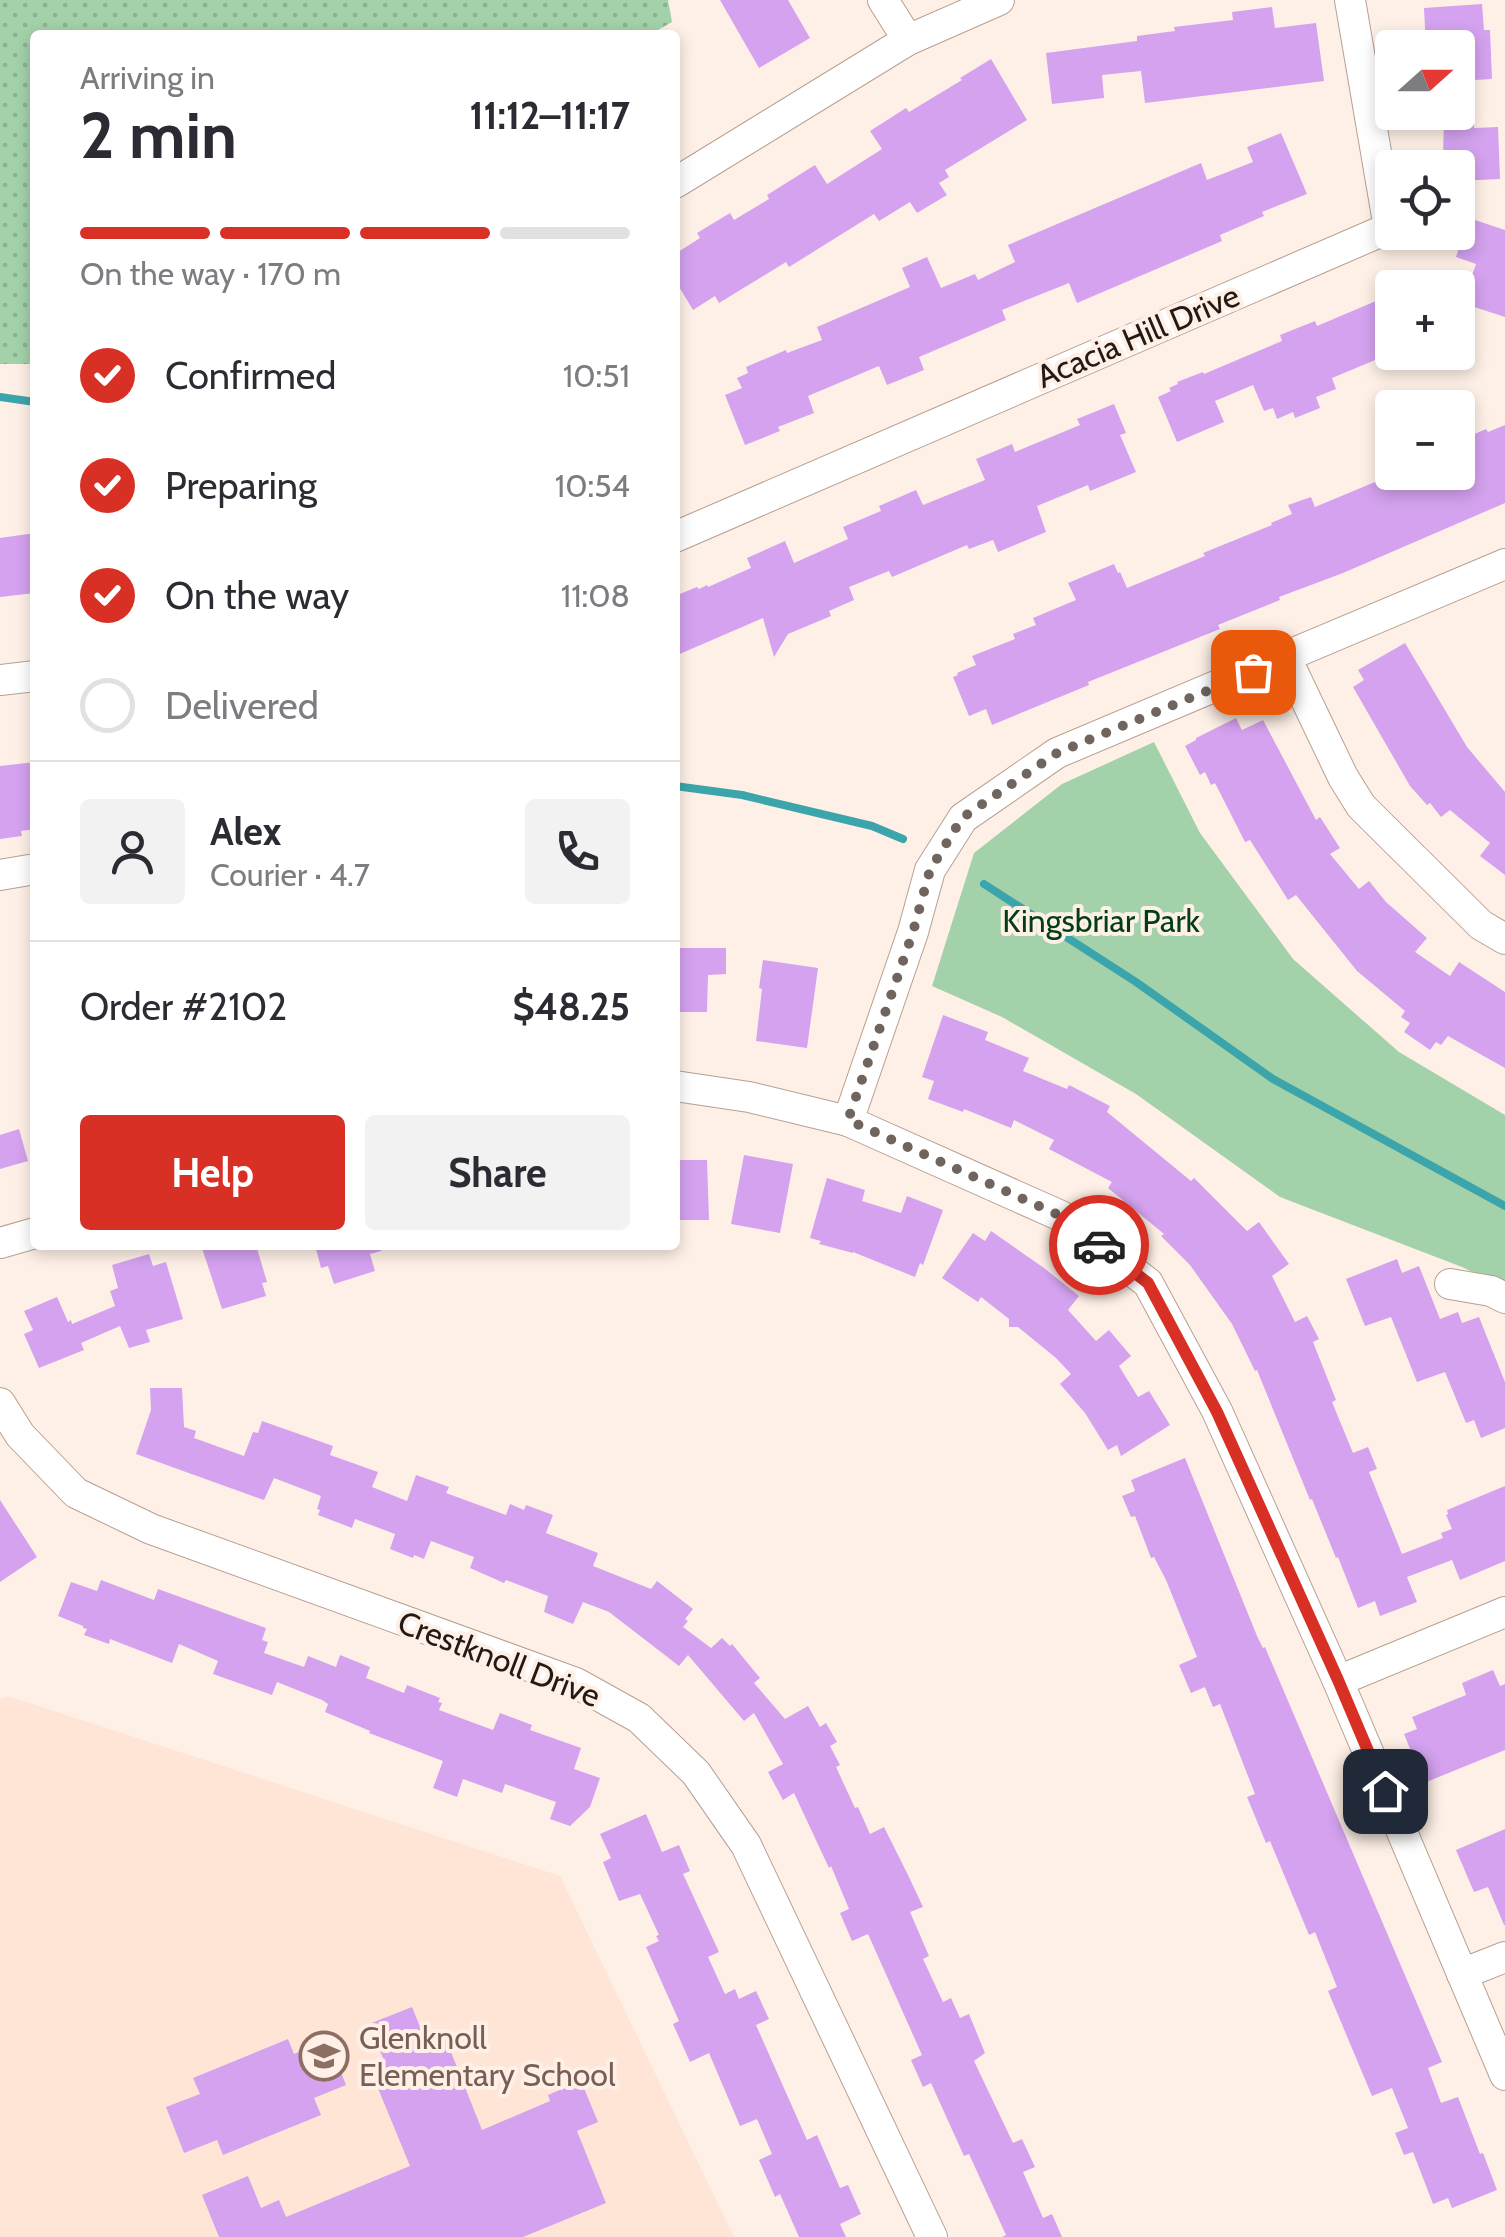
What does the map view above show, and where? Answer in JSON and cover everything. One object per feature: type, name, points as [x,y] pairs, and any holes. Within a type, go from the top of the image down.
[{"type":"street","points":[[883,0],[908,40]]},
{"type":"street","points":[[680,179],[908,40],[999,0]]},
{"type":"street","name":"Acacia Hill Drive","points":[[680,535],[1389,228],[1350,0]]},
{"type":"street","points":[[848,1120],[913,932],[930,870],[962,818],[1057,753],[1505,564]]},
{"type":"street","points":[[1286,658],[1342,777],[1361,806],[1481,926],[1505,939]]},
{"type":"street","points":[[0,680],[30,677]]},
{"type":"street","points":[[0,875],[30,870]]},
{"type":"street","points":[[680,1087],[749,1097],[848,1120],[1061,1216],[1148,1283],[1217,1412],[1338,1680],[1505,2075]]},
{"type":"street","points":[[0,1243],[30,1234]]},
{"type":"street","points":[[1450,1284],[1491,1290],[1505,1298]]},
{"type":"street","name":"Crestknoll Drive","points":[[0,1404],[10,1441],[76,1493],[150,1528],[576,1683],[639,1718],[696,1773],[746,1845],[932,2237]]},
{"type":"street","points":[[1338,1680],[1505,1612]]},
{"type":"street","points":[[1462,1974],[1505,1956]]},
{"type":"shaded area","name":"Glenknoll Elementary School","points":[[8,1696],[560,1876],[734,2237],[0,2237],[0,1699]]},
{"type":"green space","points":[[0,0],[668,0],[672,22],[658,30],[30,30],[30,364],[0,364]]},
{"type":"green space","name":"Kingsbriar Park","points":[[1154,742],[1200,833],[1293,959],[1399,1052],[1505,1115],[1505,1287],[1280,1197],[1136,1094],[1002,1017],[932,986],[974,853],[1062,784]]},
{"type":"building","points":[[720,0],[788,0],[810,38],[759,68]]},
{"type":"building","points":[[1482,4],[1484,30],[1490,30],[1492,79],[1475,80],[1475,30],[1425,30],[1424,8]]},
{"type":"building","points":[[1272,7],[1275,28],[1316,23],[1324,81],[1145,103],[1141,71],[1102,75],[1104,98],[1052,104],[1046,53],[1137,41],[1137,36],[1175,31],[1174,27],[1233,20],[1232,12]]},
{"type":"building","points":[[991,59],[1027,120],[945,170],[949,177],[939,183],[947,195],[917,213],[910,202],[879,221],[874,214],[789,267],[786,262],[719,303],[715,296],[693,310],[680,288],[680,251],[700,238],[697,233],[730,213],[734,220],[815,165],[827,184],[882,149],[870,131],[906,108],[909,112]]},
{"type":"building","points":[[1498,127],[1500,179],[1475,180],[1475,150],[1443,150],[1444,130]]},
{"type":"building","points":[[1281,133],[1307,194],[1220,235],[1222,241],[1077,303],[1069,283],[1002,310],[1006,320],[919,357],[924,370],[887,385],[879,366],[808,396],[814,413],[745,445],[725,395],[742,388],[737,378],[748,373],[746,367],[822,340],[817,327],[910,287],[902,268],[927,257],[941,288],[975,274],[978,280],[1015,262],[1008,245],[1201,163],[1207,180],[1253,162],[1247,147]]},
{"type":"building","points":[[1475,220],[1505,230],[1505,317],[1475,307],[1476,264],[1456,257],[1458,250],[1475,250]]},
{"type":"building","points":[[1375,301],[1375,360],[1332,378],[1336,389],[1316,397],[1320,408],[1295,418],[1293,412],[1277,419],[1273,408],[1264,411],[1253,385],[1215,401],[1224,422],[1177,442],[1158,397],[1171,391],[1169,388],[1177,382],[1282,341],[1280,335],[1315,321],[1317,326]]},
{"type":"building","points":[[1114,404],[1126,433],[1120,435],[1136,472],[1090,491],[1088,485],[1037,506],[1046,532],[998,552],[993,540],[969,549],[967,545],[892,577],[889,571],[849,587],[854,600],[829,611],[831,616],[788,634],[774,657],[763,618],[680,654],[680,594],[708,587],[751,568],[747,558],[785,541],[794,563],[848,539],[843,527],[916,490],[923,505],[985,480],[976,459],[1012,444],[1015,452],[1080,425],[1077,419]]},
{"type":"building","points":[[1505,425],[1505,503],[1279,597],[1280,600],[1218,625],[1220,629],[992,725],[986,709],[969,716],[953,677],[976,665],[972,656],[1015,639],[1013,634],[1036,625],[1033,618],[1076,600],[1068,583],[1114,564],[1127,588],[1272,525],[1292,514],[1288,505],[1311,497],[1315,507],[1375,482],[1375,490],[1475,490],[1475,434],[1486,429],[1488,432]]},
{"type":"building","points":[[30,534],[30,594],[0,597],[0,538]]},
{"type":"building","points":[[1405,643],[1467,747],[1505,792],[1505,875],[1480,856],[1490,843],[1450,810],[1441,817],[1410,786],[1353,687],[1364,680],[1358,670]]},
{"type":"building","points":[[1236,718],[1242,730],[1263,720],[1316,820],[1320,817],[1340,848],[1330,854],[1359,889],[1369,881],[1386,902],[1427,938],[1415,952],[1450,976],[1459,962],[1505,992],[1505,1068],[1448,1036],[1430,1050],[1404,1032],[1410,1023],[1401,1017],[1405,1011],[1357,971],[1296,895],[1288,900],[1250,840],[1245,842],[1215,783],[1211,785],[1205,772],[1200,775],[1185,746]]},
{"type":"building","points":[[30,763],[30,830],[21,831],[22,836],[0,839],[0,766]]},
{"type":"building","points":[[680,948],[726,948],[726,974],[708,975],[707,1012],[680,1012]]},
{"type":"building","points":[[763,960],[818,968],[807,1048],[756,1041]]},
{"type":"building","points":[[943,1015],[988,1032],[985,1040],[1029,1058],[1023,1071],[1067,1089],[1069,1085],[1110,1106],[1107,1112],[1191,1181],[1194,1178],[1247,1231],[1259,1222],[1289,1264],[1272,1276],[1295,1322],[1307,1316],[1319,1339],[1313,1342],[1353,1453],[1368,1447],[1377,1469],[1369,1472],[1402,1554],[1443,1538],[1441,1533],[1452,1529],[1447,1510],[1505,1486],[1505,1561],[1460,1580],[1452,1560],[1407,1577],[1417,1602],[1380,1616],[1375,1601],[1358,1608],[1257,1370],[1232,1324],[1190,1265],[1161,1236],[1164,1234],[1108,1188],[1112,1182],[1049,1149],[1054,1140],[1014,1120],[1011,1128],[928,1099],[934,1081],[922,1077]]},
{"type":"building","points":[[19,1129],[28,1161],[0,1169],[0,1135]]},
{"type":"building","points":[[744,1155],[793,1164],[780,1233],[731,1224]]},
{"type":"building","points":[[680,1160],[707,1160],[709,1220],[680,1220]]},
{"type":"building","points":[[827,1178],[865,1190],[862,1201],[901,1213],[907,1196],[943,1210],[915,1277],[810,1238]]},
{"type":"building","points":[[991,1231],[1079,1296],[1068,1310],[1096,1341],[1109,1330],[1131,1356],[1119,1366],[1138,1397],[1149,1391],[1170,1425],[1121,1456],[1117,1445],[1108,1450],[1085,1413],[1060,1384],[1071,1374],[1056,1358],[1018,1327],[1009,1327],[1009,1319],[981,1297],[978,1302],[942,1278],[973,1233],[985,1241]]},
{"type":"building","points":[[203,1250],[257,1250],[267,1282],[262,1283],[266,1296],[222,1309]]},
{"type":"building","points":[[316,1250],[381,1250],[370,1254],[375,1271],[334,1284],[328,1266],[321,1268]]},
{"type":"building","points":[[149,1254],[153,1266],[166,1262],[183,1319],[146,1330],[150,1342],[129,1348],[120,1326],[81,1343],[84,1350],[39,1368],[24,1334],[33,1330],[24,1311],[57,1297],[72,1324],[115,1306],[110,1291],[118,1288],[112,1265]]},
{"type":"building","points":[[1397,1259],[1402,1273],[1419,1266],[1440,1319],[1458,1312],[1462,1323],[1479,1317],[1505,1382],[1505,1428],[1481,1438],[1474,1420],[1466,1423],[1445,1372],[1417,1382],[1391,1317],[1365,1326],[1346,1279]]},
{"type":"building","points":[[150,1388],[182,1388],[184,1427],[196,1431],[194,1438],[244,1456],[262,1421],[333,1446],[330,1455],[378,1472],[372,1487],[407,1501],[416,1475],[449,1487],[446,1493],[506,1515],[510,1504],[553,1515],[546,1533],[598,1553],[593,1566],[651,1589],[657,1581],[693,1609],[683,1627],[711,1648],[722,1638],[732,1644],[760,1678],[754,1683],[785,1719],[808,1706],[820,1727],[826,1723],[837,1742],[830,1746],[840,1765],[836,1767],[870,1834],[884,1827],[908,1875],[923,1907],[910,1912],[929,1956],[923,1959],[943,2002],[951,1998],[960,2018],[969,2014],[985,2053],[974,2061],[1013,2143],[1022,2139],[1035,2167],[1023,2172],[1043,2218],[1052,2214],[1062,2237],[1002,2237],[1006,2235],[969,2154],[964,2156],[931,2083],[923,2087],[911,2060],[922,2055],[868,1934],[852,1941],[840,1913],[849,1909],[831,1866],[794,1793],[783,1800],[768,1772],[783,1764],[754,1713],[744,1721],[688,1655],[679,1666],[609,1612],[583,1602],[573,1624],[544,1612],[548,1596],[470,1568],[474,1557],[431,1541],[424,1559],[414,1555],[413,1558],[390,1549],[395,1534],[355,1519],[352,1528],[318,1515],[321,1496],[274,1478],[264,1500],[136,1454],[151,1410]]},
{"type":"building","points":[[1185,1458],[1257,1636],[1442,2062],[1428,2068],[1441,2103],[1458,2097],[1497,2190],[1452,2208],[1448,2198],[1433,2204],[1413,2152],[1404,2155],[1395,2133],[1408,2128],[1392,2088],[1372,2096],[1328,1991],[1337,1987],[1315,1932],[1309,1935],[1247,1797],[1255,1794],[1220,1704],[1213,1707],[1205,1687],[1191,1693],[1179,1665],[1197,1657],[1166,1580],[1154,1557],[1151,1558],[1135,1516],[1131,1517],[1122,1496],[1135,1491],[1131,1480]]},
{"type":"building","points":[[0,1500],[37,1557],[0,1582]]},
{"type":"building","points":[[101,1580],[154,1600],[158,1589],[266,1628],[262,1640],[268,1642],[264,1653],[304,1667],[308,1656],[336,1667],[340,1655],[370,1667],[366,1678],[404,1693],[407,1685],[440,1698],[439,1710],[493,1730],[500,1713],[532,1725],[530,1730],[581,1748],[574,1769],[600,1778],[590,1807],[570,1826],[550,1819],[556,1802],[505,1784],[502,1793],[463,1779],[457,1797],[433,1788],[443,1761],[325,1712],[328,1704],[322,1700],[277,1682],[272,1695],[213,1674],[218,1661],[179,1644],[172,1663],[110,1639],[109,1644],[84,1635],[87,1629],[83,1626],[58,1616],[71,1582],[97,1591]]},
{"type":"building","points":[[1493,1670],[1500,1686],[1505,1684],[1505,1750],[1424,1783],[1404,1734],[1417,1729],[1412,1717],[1466,1695],[1462,1683]]},
{"type":"building","points":[[646,1814],[662,1852],[679,1845],[690,1871],[683,1874],[719,1952],[708,1957],[725,1994],[735,1989],[739,1999],[756,1991],[769,2019],[756,2025],[807,2140],[817,2135],[840,2188],[848,2185],[861,2214],[840,2224],[846,2237],[799,2237],[759,2160],[772,2154],[757,2119],[740,2126],[709,2053],[690,2062],[673,2024],[679,2021],[646,1947],[659,1941],[659,1935],[640,1894],[619,1901],[603,1862],[611,1858],[600,1834]]},
{"type":"building","points":[[1505,1829],[1504,1925],[1488,1887],[1474,1892],[1456,1850]]},
{"type":"building","points":[[412,2007],[425,2039],[443,2032],[482,2130],[550,2101],[548,2095],[581,2081],[598,2122],[577,2131],[606,2203],[523,2237],[219,2237],[202,2195],[248,2176],[261,2208],[279,2200],[286,2217],[410,2166],[368,2064],[383,2058],[369,2024]]},
{"type":"building","points":[[288,2039],[294,2054],[328,2040],[346,2085],[314,2098],[321,2115],[223,2155],[217,2140],[184,2153],[166,2107],[200,2094],[193,2078]]},
{"type":"waterway","points":[[0,397],[30,401]]},
{"type":"waterway","points":[[680,787],[742,795],[872,826],[903,839]]},
{"type":"waterway","points":[[984,884],[1136,982],[1273,1079],[1505,1206]]},
{"type":"way so far","points":[[1099,1245],[1061,1216],[848,1120],[913,932],[930,870],[962,818],[1057,753],[1253,672]]},
{"type":"place","name":"Glenknoll Elementary School","points":[[324,2056]]},
{"type":"route","points":[[1099,1245],[1148,1283],[1217,1412],[1385,1791]]}]
